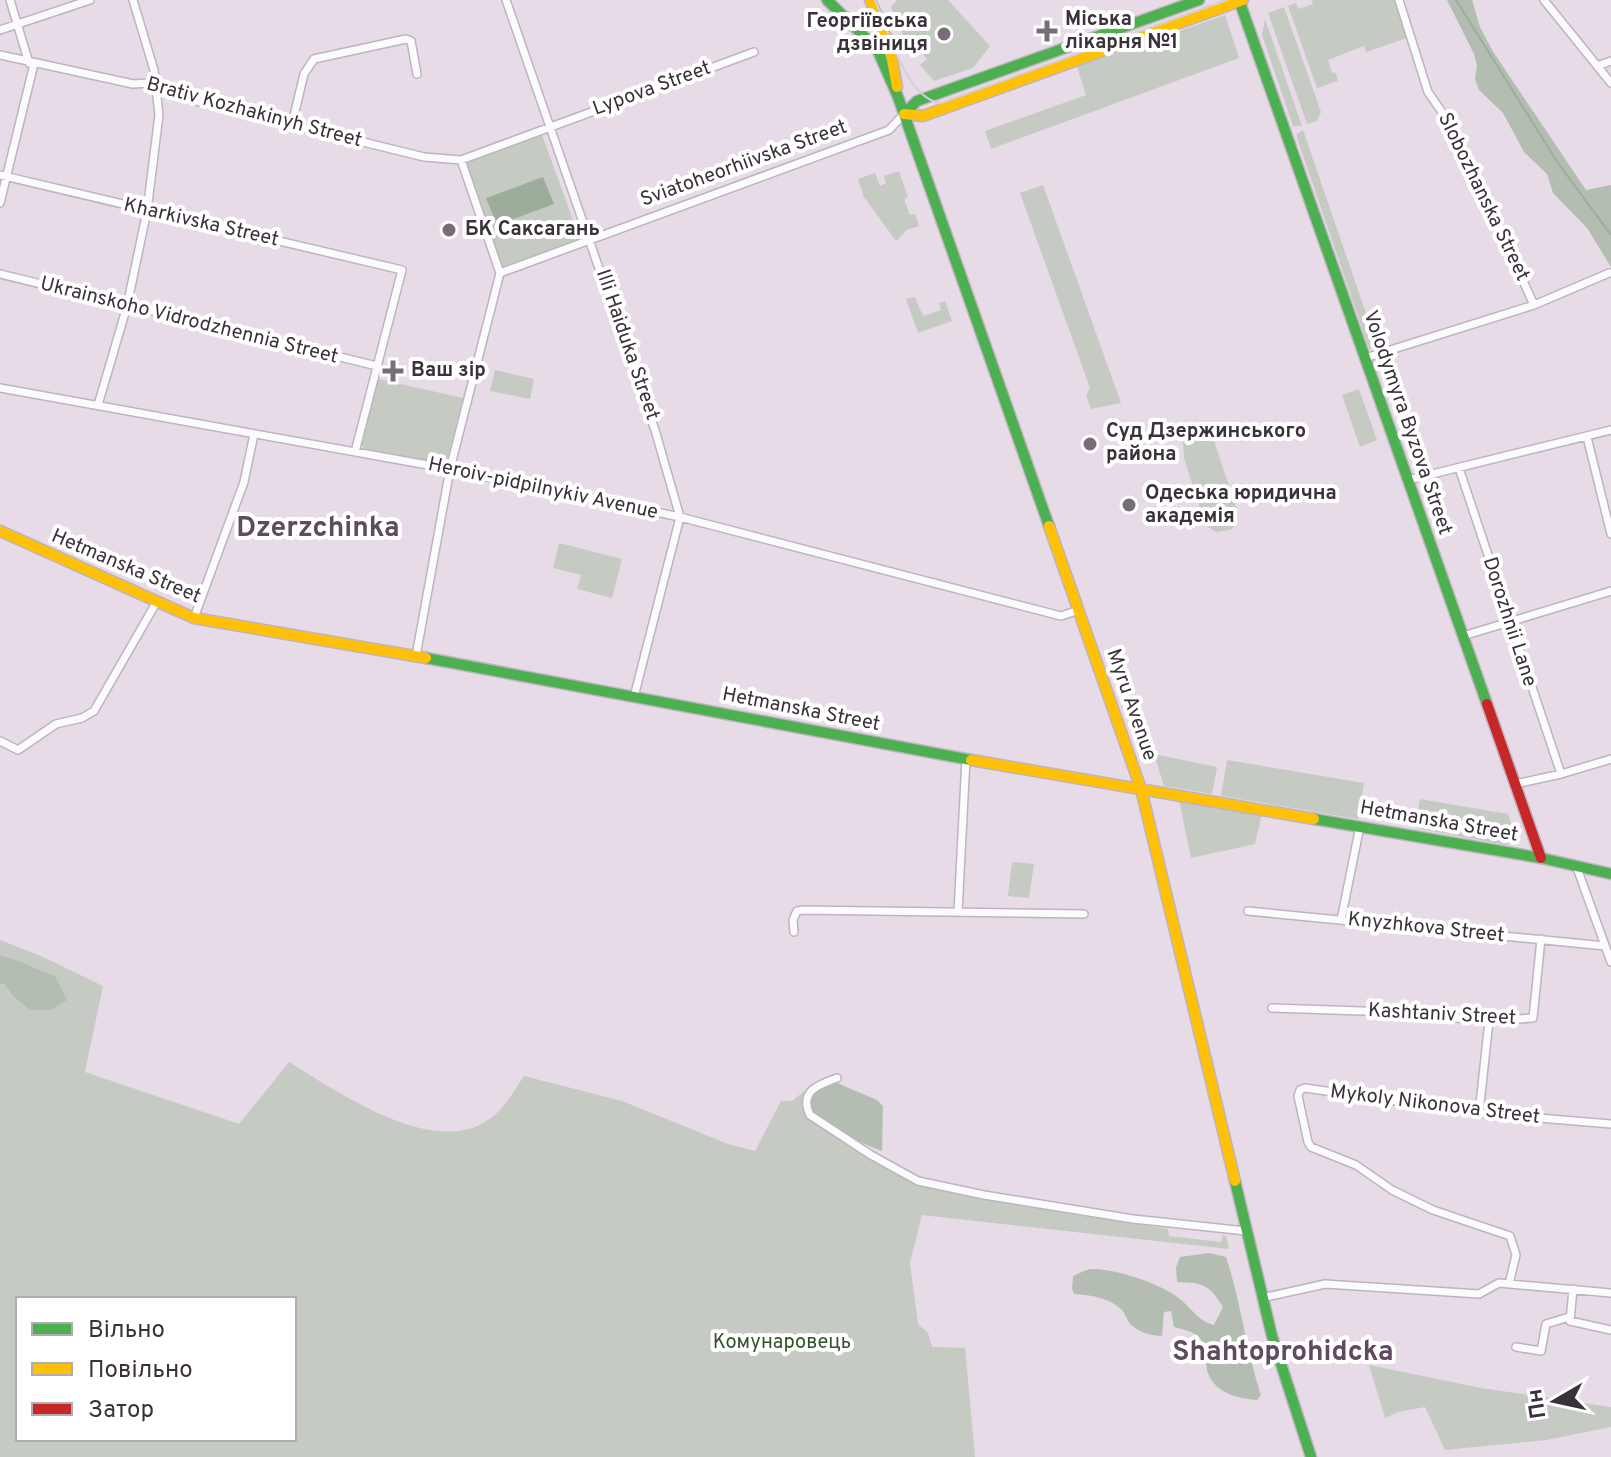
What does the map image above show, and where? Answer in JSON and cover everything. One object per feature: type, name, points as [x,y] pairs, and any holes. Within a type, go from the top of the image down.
[{"type":"street","points":[[0,203],[3,176],[31,63],[10,0]]},
{"type":"street","points":[[0,30],[90,0]]},
{"type":"street","points":[[98,405],[127,306],[147,211],[159,115],[157,85],[133,0]]},
{"type":"street","name":"Illi Haiduka Street","points":[[508,0],[659,442],[680,517],[634,697]]},
{"type":"street","name":"Myru Avenue","points":[[827,0],[877,49],[898,97],[1141,789],[1262,1298],[1280,1368],[1311,1457]]},
{"type":"street","points":[[870,0],[889,44],[898,97]]},
{"type":"street","name":"Sviatoheorhiivska Street","points":[[500,273],[889,130],[917,101],[1199,0]]},
{"type":"street","name":"Sviatoheorhiivska Street","points":[[904,114],[923,116],[1240,0]]},
{"type":"street","name":"Volodymyra Byzova Street","points":[[1240,0],[1541,858]]},
{"type":"street","name":"Slobozhanska Street","points":[[1399,0],[1428,92],[1455,131],[1534,305]]},
{"type":"street","points":[[1544,0],[1611,83]]},
{"type":"street","points":[[292,124],[304,74],[314,59],[406,39],[411,41],[417,74]]},
{"type":"street","name":"Lypova Street","points":[[461,160],[754,52]]},
{"type":"street","name":"Brativ Kozhakinyh Street","points":[[0,55],[133,84],[157,85],[172,95],[424,157],[461,160]]},
{"type":"street","points":[[1597,66],[1611,61]]},
{"type":"street","points":[[416,656],[450,469],[500,273],[461,160]]},
{"type":"street","name":"Kharkivska Street","points":[[3,176],[402,270],[377,366]]},
{"type":"street","points":[[1365,358],[1534,305],[1609,273]]},
{"type":"street","name":"Ukrainskoho Vidrodzhennia Street","points":[[0,274],[377,366]]},
{"type":"street","points":[[355,452],[377,366]]},
{"type":"street","name":"Heroiv-pidpilnykiv Avenue","points":[[0,388],[450,469],[680,517],[1061,616],[1079,610]]},
{"type":"street","points":[[1408,480],[1611,430]]},
{"type":"street","points":[[194,618],[244,482],[254,434]]},
{"type":"street","points":[[1587,437],[1611,534]]},
{"type":"street","name":"Dorozhnii Lane","points":[[1459,468],[1561,774]]},
{"type":"street","name":"Hetmanska Street","points":[[0,531],[194,618],[416,656],[966,759],[1541,858],[1611,874]]},
{"type":"street","points":[[1463,636],[1611,591]]},
{"type":"street","points":[[0,741],[18,750],[56,724],[82,718],[94,711],[156,603]]},
{"type":"street","points":[[958,912],[966,759]]},
{"type":"street","points":[[1515,784],[1611,759]]},
{"type":"street","points":[[1341,920],[1360,826]]},
{"type":"street","points":[[1577,868],[1611,962]]},
{"type":"street","points":[[794,932],[793,920],[797,911],[803,910],[1084,914]]},
{"type":"street","name":"Knyzhkova Street","points":[[1248,911],[1605,946]]},
{"type":"street","name":"Kashtaniv Street","points":[[1272,1008],[1392,1012],[1489,1021],[1533,1018],[1541,939]]},
{"type":"street","points":[[1479,1113],[1489,1021]]},
{"type":"street","points":[[837,1078],[812,1090],[806,1098],[805,1105],[810,1115],[918,1181],[1133,1219],[1246,1231]]},
{"type":"street","name":"Mykoly Nikonova Street","points":[[1509,1284],[1516,1255],[1510,1236],[1433,1210],[1392,1190],[1356,1165],[1311,1147],[1298,1096],[1300,1090],[1305,1088],[1479,1113],[1611,1124]]},
{"type":"street","points":[[1262,1298],[1325,1284],[1479,1294],[1499,1283],[1611,1293]]},
{"type":"street","points":[[1573,1289],[1569,1317],[1572,1323],[1611,1330]]},
{"type":"street","points":[[1516,1347],[1541,1351],[1546,1324],[1569,1317]]},
{"type":"green space","points":[[897,0],[948,0],[990,46],[973,68],[934,81],[920,65],[927,59],[916,46],[910,51],[891,7]]},
{"type":"green space","points":[[1312,0],[1397,0],[1410,37],[1366,52],[1364,46],[1328,60],[1338,81],[1317,88],[1288,6],[1296,3],[1298,9],[1313,4]]},
{"type":"green space","points":[[1284,7],[1321,112],[1317,121],[1307,124],[1268,13]]},
{"type":"green space","points":[[1225,15],[1239,58],[991,149],[985,131],[1086,95],[1077,67]]},
{"type":"green space","points":[[1265,19],[1302,126],[1293,126],[1262,35]]},
{"type":"green space","points":[[1303,130],[1379,351],[1369,348],[1297,138]]},
{"type":"green space","points":[[541,132],[580,239],[502,268],[463,161]]},
{"type":"green space","points":[[899,171],[908,197],[904,199],[910,215],[915,214],[919,226],[907,230],[896,241],[864,197],[858,179],[875,173],[880,186],[886,183],[884,176]]},
{"type":"green space","points":[[1043,185],[1121,403],[1091,409],[1086,395],[1090,388],[1020,193]]},
{"type":"green space","points":[[915,297],[923,316],[941,310],[939,303],[945,301],[952,321],[918,333],[906,299]]},
{"type":"green space","points":[[495,370],[534,379],[530,399],[490,391]]},
{"type":"green space","points":[[378,379],[463,398],[446,464],[365,451],[360,441]]},
{"type":"green space","points":[[1359,389],[1377,440],[1360,447],[1342,395]]},
{"type":"green space","points":[[1200,433],[1214,441],[1238,513],[1236,525],[1230,530],[1216,532],[1208,527],[1184,458],[1183,442],[1189,436]]},
{"type":"green space","points":[[559,543],[622,559],[612,598],[577,589],[581,575],[553,568]]},
{"type":"green space","points":[[1154,754],[1217,767],[1212,794],[1164,786]]},
{"type":"green space","points":[[1227,760],[1364,783],[1358,819],[1221,796]]},
{"type":"green space","points":[[1178,795],[1263,809],[1255,844],[1191,858]]},
{"type":"green space","points":[[1420,799],[1508,814],[1515,841],[1506,845],[1415,828]]},
{"type":"green space","points":[[1012,862],[1034,864],[1029,898],[1008,896]]},
{"type":"green space","name":"Комунаровець","points":[[0,940],[103,986],[85,1072],[239,1124],[289,1062],[383,1115],[436,1131],[461,1131],[490,1119],[524,1076],[622,1101],[728,1144],[755,1151],[781,1101],[792,1101],[808,1088],[803,1103],[808,1118],[916,1185],[1168,1229],[1169,1236],[1221,1242],[1223,1235],[1226,1236],[1229,1249],[922,1215],[910,1263],[918,1324],[928,1333],[932,1347],[965,1348],[975,1457],[0,1457]]},
{"type":"green space","points":[[1369,1365],[1481,1388],[1611,1407],[1611,1427],[1547,1440],[1445,1450],[1425,1407],[1385,1418]]},
{"type":"shaded area","points":[[1447,0],[1472,0],[1480,27],[1492,50],[1586,190],[1611,185],[1611,267],[1587,228],[1553,193],[1547,174],[1524,152],[1503,113],[1479,90],[1475,79],[1477,66],[1474,54]]},
{"type":"shaded area","points":[[543,177],[554,204],[497,225],[486,198]]},
{"type":"shaded area","points":[[0,956],[55,976],[67,1000],[51,1010],[30,1010],[13,996],[4,983],[0,984]]},
{"type":"shaded area","points":[[837,1083],[877,1100],[883,1106],[882,1151],[832,1128],[809,1106],[812,1096],[819,1090]]},
{"type":"shaded area","points":[[1209,1253],[1226,1257],[1261,1395],[1257,1400],[1235,1396],[1216,1386],[1208,1373],[1201,1340],[1193,1333],[1174,1327],[1171,1311],[1164,1312],[1162,1336],[1153,1335],[1135,1328],[1122,1310],[1112,1303],[1093,1296],[1074,1294],[1072,1288],[1073,1276],[1088,1270],[1124,1274],[1172,1293],[1199,1318],[1214,1325],[1223,1307],[1214,1294],[1199,1284],[1177,1282],[1176,1267],[1180,1257]]},
{"type":"waterway","points":[[1456,0],[1558,163],[1611,235]]},
{"type":"tram line","points":[[875,0],[908,77],[929,99],[941,103],[1227,0]]},
{"type":"traffic: fast","points":[[827,0],[877,49],[898,97],[1049,526]]},
{"type":"traffic: fast","points":[[904,114],[917,101],[1199,0]]},
{"type":"traffic: fast","points":[[1239,0],[1487,704]]},
{"type":"traffic: fast","points":[[426,658],[971,760]]},
{"type":"traffic: fast","points":[[1314,819],[1541,858],[1611,874]]},
{"type":"traffic: fast","points":[[1235,1181],[1272,1336],[1311,1457]]},
{"type":"traffic: slow","points":[[870,0],[889,44],[897,87]]},
{"type":"traffic: slow","points":[[904,114],[923,116],[1243,0]]},
{"type":"traffic: slow","points":[[1049,526],[1141,789],[1235,1181]]},
{"type":"traffic: slow","points":[[0,531],[194,618],[426,658]]},
{"type":"traffic: slow","points":[[971,760],[1314,819]]},
{"type":"traffic: jam","points":[[1487,704],[1541,858]]},
{"type":"place","name":"Міська лікарня №1","points":[[1047,31]]},
{"type":"place","name":"Георгіївська дзвіниця","points":[[944,34]]},
{"type":"place","name":"БК Саксагань","points":[[449,230]]},
{"type":"place","name":"Ваш зір","points":[[393,371]]},
{"type":"place","name":"Суд Дзержинського района","points":[[1090,444]]},
{"type":"place","name":"Одеська юридична академія","points":[[1129,505]]},
{"type":"district","name":"Dzerzchinka","points":[[318,529]]},
{"type":"district","name":"Shahtoprohidcka","points":[[1283,1353]]}]
